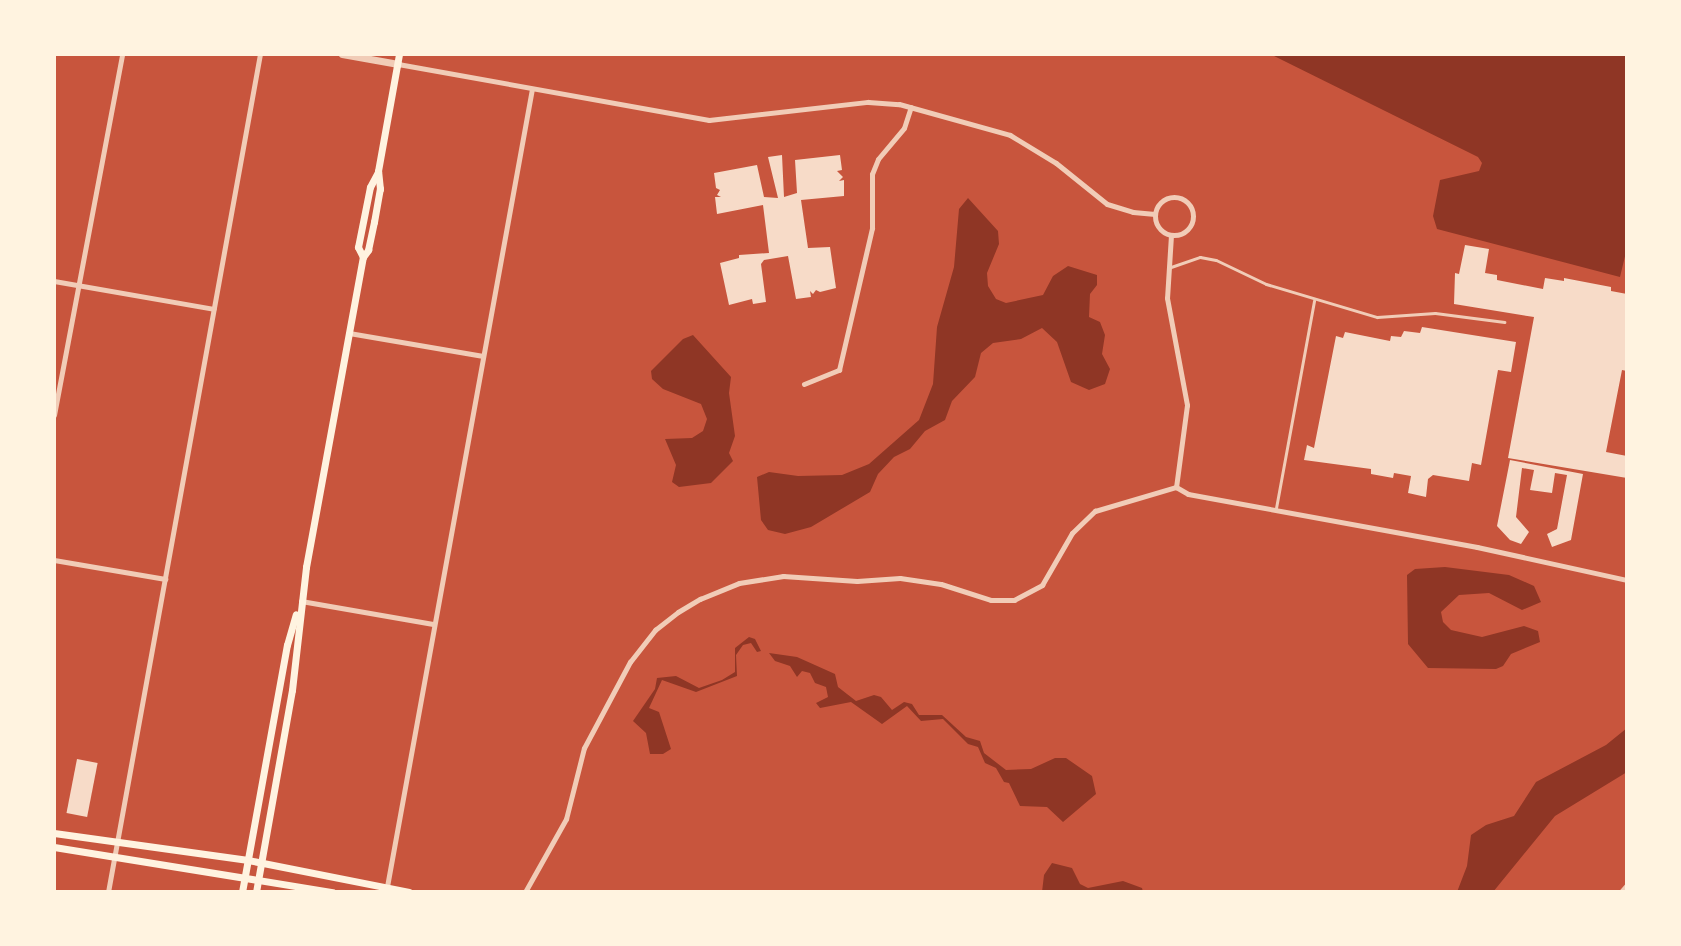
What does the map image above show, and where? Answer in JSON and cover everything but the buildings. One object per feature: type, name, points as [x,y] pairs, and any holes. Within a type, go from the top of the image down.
[{"type":"main road","points":[[256,892],[291,700],[300,601],[363,257],[368,250],[380,189],[378,171],[399,54]]},
{"type":"main road","points":[[242,892],[287,645],[300,601]]},
{"type":"main road","points":[[54,833],[248,860],[386,890],[409,892]]},
{"type":"main road","points":[[54,847],[245,875],[332,892]]},
{"type":"street","points":[[54,415],[122,54]]},
{"type":"street","points":[[108,892],[260,54]]},
{"type":"street","points":[[342,54],[709,120],[878,101],[911,107],[1010,135],[1056,163],[1107,204],[1133,212],[1155,214]]},
{"type":"street","points":[[386,890],[532,89]]},
{"type":"street","points":[[804,384],[839,370],[872,228],[872,174],[878,159],[904,128],[911,107]]},
{"type":"street","points":[[1171,197],[1188,202],[1193,213],[1191,225],[1183,233],[1171,235],[1157,225],[1155,214],[1160,203],[1171,197]]},
{"type":"street","points":[[1171,235],[1167,298],[1187,405],[1176,487]]},
{"type":"street","points":[[54,281],[214,309]]},
{"type":"street","points":[[349,333],[483,356]]},
{"type":"street","points":[[525,892],[566,819],[584,748],[630,662],[655,630],[678,612],[739,583],[783,576],[857,581],[918,580],[991,600],[1014,600],[1042,585],[1072,533],[1095,511],[1176,487],[1188,494],[1551,562],[1627,580]]},
{"type":"street","points":[[54,560],[165,579]]},
{"type":"street","points":[[300,601],[433,624]]},
{"type":"street","points":[[1621,892],[1627,885]]},
{"type":"lane","points":[[1168,268],[1200,257],[1216,260],[1266,284],[1377,317],[1435,313],[1504,322]]},
{"type":"lane","points":[[1276,509],[1314,300]]},
{"type":"shaded area","points":[[1270,54],[1627,54],[1627,248],[1620,277],[1437,229],[1433,216],[1440,180],[1479,171],[1482,163],[1478,157]]},
{"type":"shaded area","points":[[968,198],[998,231],[999,244],[987,273],[988,286],[996,299],[1006,303],[1043,295],[1053,276],[1068,266],[1097,275],[1097,285],[1090,294],[1089,317],[1100,322],[1105,335],[1102,354],[1110,369],[1105,384],[1089,390],[1071,382],[1057,342],[1042,328],[1021,339],[993,343],[981,353],[975,377],[952,401],[945,420],[925,431],[910,449],[894,457],[878,474],[870,492],[811,527],[785,534],[768,530],[761,520],[757,477],[769,472],[798,476],[842,475],[869,464],[919,420],[933,384],[937,327],[954,267],[959,209]]},
{"type":"shaded area","points":[[693,335],[731,377],[729,393],[735,436],[729,453],[733,461],[711,483],[679,487],[672,482],[676,465],[665,439],[692,438],[703,431],[707,419],[701,404],[663,389],[652,379],[651,371],[683,339]]},
{"type":"shaded area","points":[[1445,567],[1509,575],[1534,586],[1541,602],[1522,610],[1489,593],[1459,595],[1441,612],[1443,622],[1451,630],[1482,637],[1524,626],[1538,631],[1540,642],[1511,654],[1503,666],[1496,669],[1428,668],[1408,644],[1407,575],[1415,569]]},
{"type":"shaded area","points":[[749,637],[755,639],[761,651],[757,652],[751,643],[743,645],[736,655],[737,676],[696,692],[662,680],[649,708],[659,712],[671,749],[663,754],[650,754],[646,733],[633,721],[655,689],[657,678],[676,676],[699,688],[722,680],[735,672],[735,648]]},
{"type":"shaded area","points":[[769,653],[797,657],[835,674],[838,687],[856,701],[874,695],[881,697],[892,710],[904,702],[912,704],[919,715],[942,715],[966,737],[980,741],[984,753],[1006,770],[1031,769],[1055,758],[1066,758],[1092,776],[1096,794],[1063,822],[1047,807],[1020,806],[1009,783],[1004,782],[996,768],[985,763],[978,747],[968,744],[943,719],[921,721],[907,706],[882,724],[851,702],[820,708],[816,703],[828,697],[826,687],[815,683],[810,673],[802,671],[797,677],[790,666],[775,661]]},
{"type":"shaded area","points":[[1627,728],[1627,772],[1555,816],[1493,892],[1457,892],[1467,866],[1471,835],[1486,825],[1514,816],[1536,782],[1606,745]]},
{"type":"shaded area","points":[[1052,863],[1072,868],[1080,884],[1088,888],[1123,881],[1142,888],[1143,892],[1042,892],[1044,875]]}]
